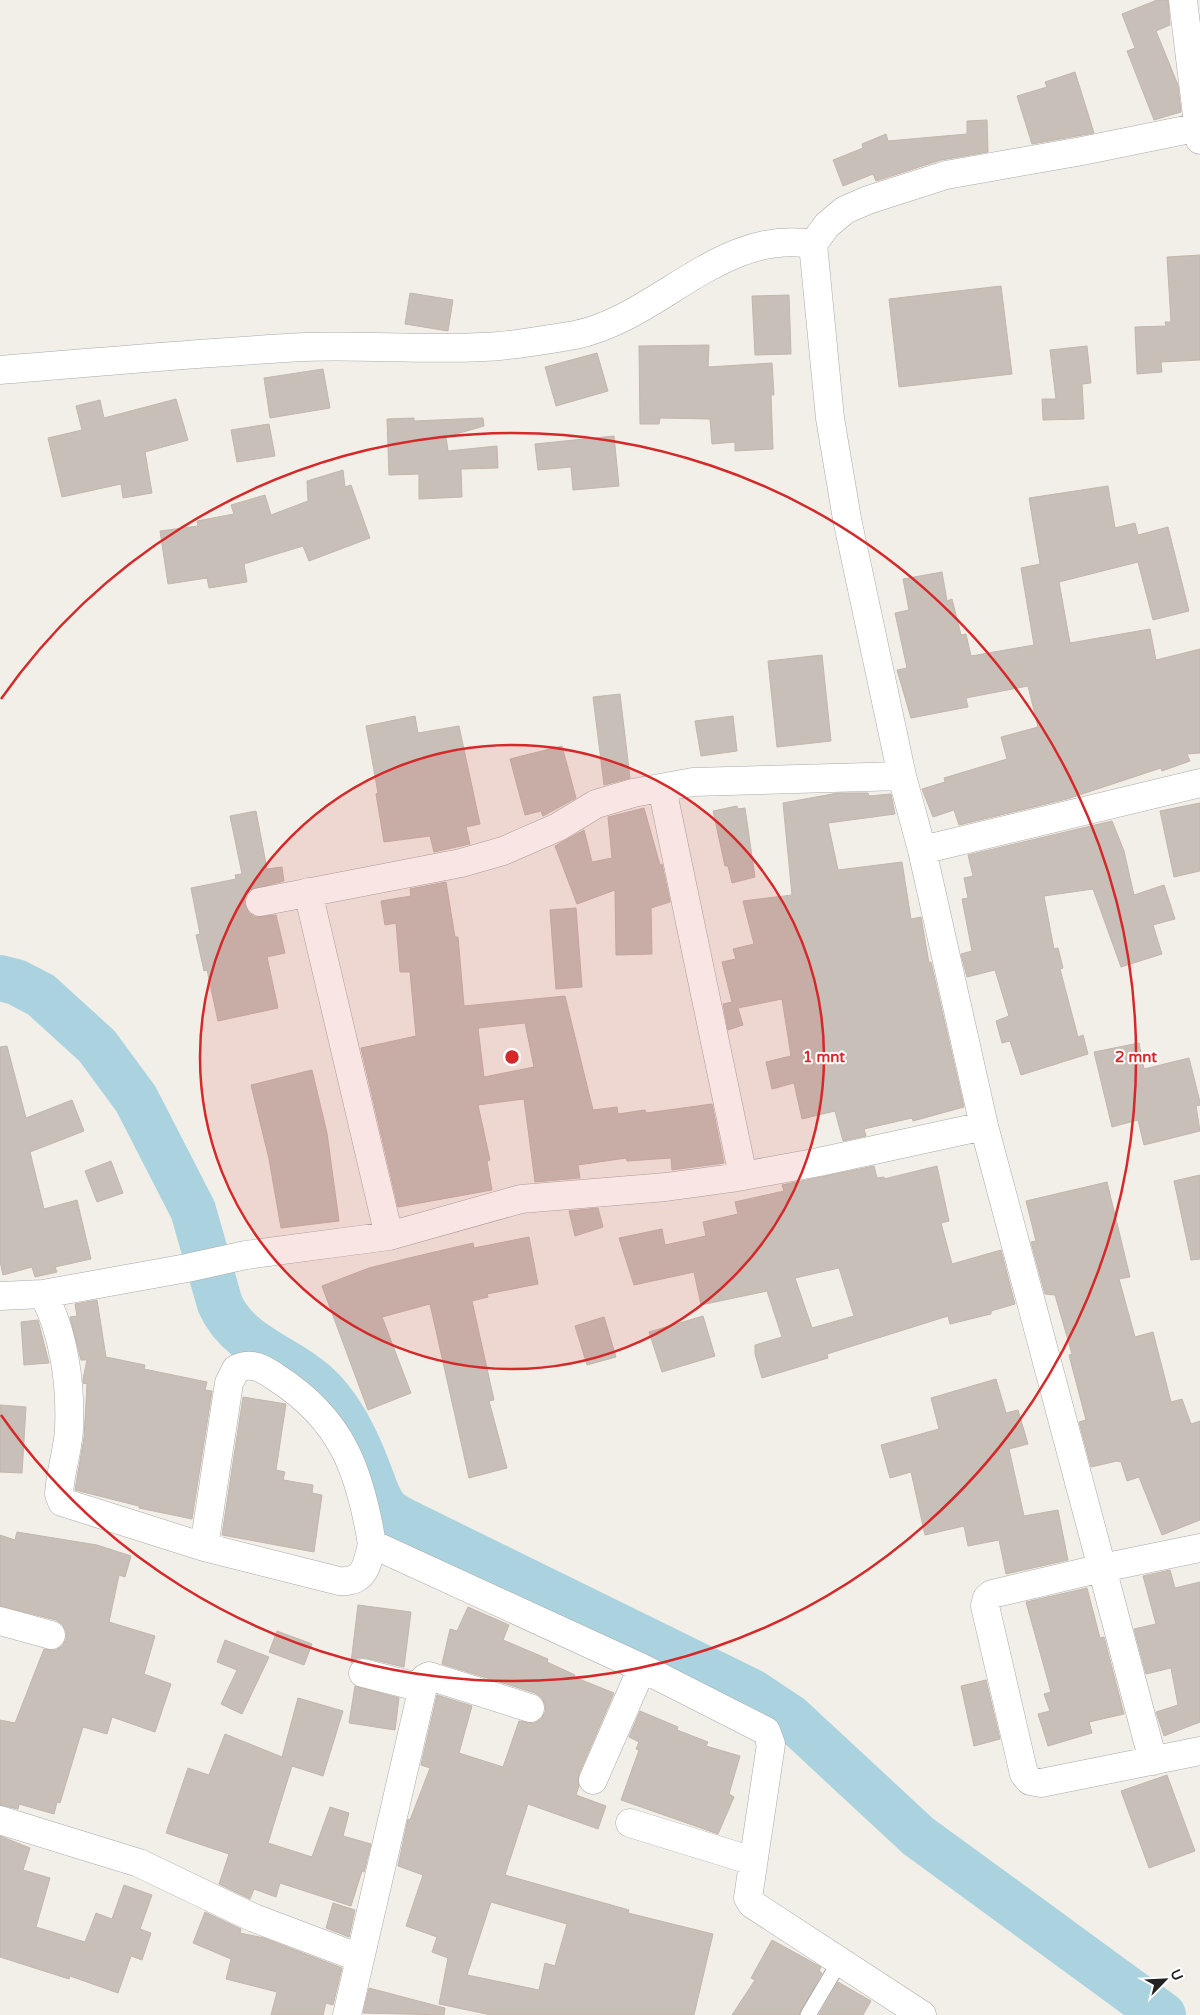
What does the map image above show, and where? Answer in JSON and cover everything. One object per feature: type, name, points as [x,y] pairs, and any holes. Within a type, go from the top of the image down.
[{"type":"street","points":[[1153,1761],[984,1126],[922,850],[902,776],[847,519],[830,418],[813,244],[827,225],[845,210],[868,200],[946,175],[1199,132],[1183,0]]},
{"type":"street","points":[[0,370],[308,347],[484,348],[575,334],[605,327],[624,318],[713,264],[742,251],[776,242],[798,241],[813,244]]},
{"type":"street","points":[[260,902],[470,861],[503,851],[558,827],[596,804],[632,793],[693,782],[902,776]]},
{"type":"street","points":[[922,850],[1200,783]]},
{"type":"street","points":[[662,788],[743,1176]]},
{"type":"street","points":[[308,892],[389,1236]]},
{"type":"street","points":[[0,1296],[42,1294],[187,1268],[246,1255],[389,1236],[521,1199],[666,1187],[743,1176],[984,1126]]},
{"type":"street","points":[[42,1294],[56,1328],[68,1382],[69,1430],[58,1494],[62,1502],[204,1547],[347,1581],[362,1575],[366,1570],[372,1544],[361,1484],[336,1434],[315,1409],[293,1388],[264,1369],[247,1364],[236,1369],[229,1383],[204,1547]]},
{"type":"street","points":[[372,1544],[642,1668],[766,1731],[770,1736],[771,1744],[747,1894],[750,1901],[922,2015]]},
{"type":"street","points":[[1200,1548],[1102,1568],[992,1594],[987,1598],[985,1606],[1024,1774],[1030,1781],[1041,1782],[1200,1751]]},
{"type":"street","points":[[0,1620],[51,1635]]},
{"type":"street","points":[[593,1780],[642,1668]]},
{"type":"street","points":[[363,1673],[422,1688]]},
{"type":"street","points":[[347,2015],[425,1678],[429,1676],[530,1708]]},
{"type":"street","points":[[0,1820],[139,1863],[254,1918],[360,1958]]},
{"type":"street","points":[[630,1823],[753,1861]]},
{"type":"lane","points":[[808,2015],[840,1961]]},
{"type":"building","points":[[1157,0],[1168,0],[1170,25],[1156,31],[1178,85],[1181,112],[1154,120],[1127,51],[1135,48],[1122,14]]},
{"type":"building","points":[[1075,72],[1094,133],[1032,144],[1017,96],[1047,87],[1045,82]]},
{"type":"building","points":[[987,120],[988,152],[941,160],[876,181],[873,174],[843,186],[833,160],[863,148],[862,144],[886,134],[888,141],[967,134],[967,121]]},
{"type":"building","points":[[1200,255],[1200,360],[1161,362],[1162,372],[1137,374],[1135,327],[1166,326],[1165,322],[1171,322],[1167,257]]},
{"type":"building","points":[[1001,286],[1012,374],[899,387],[889,299]]},
{"type":"building","points":[[410,293],[453,300],[448,331],[405,324]]},
{"type":"building","points":[[789,295],[791,354],[755,355],[752,296]]},
{"type":"building","points":[[709,345],[708,367],[772,363],[774,395],[771,395],[773,449],[735,451],[735,442],[712,444],[710,419],[660,418],[659,424],[640,424],[639,346]]},
{"type":"building","points":[[1087,346],[1091,383],[1082,384],[1084,419],[1043,420],[1042,399],[1056,399],[1050,350]]},
{"type":"building","points":[[597,353],[608,391],[556,406],[545,367]]},
{"type":"building","points":[[323,369],[330,408],[270,418],[264,378]]},
{"type":"building","points":[[176,399],[188,440],[145,452],[152,493],[123,498],[121,484],[62,497],[48,438],[82,430],[76,406],[100,400],[104,418]]},
{"type":"building","points":[[414,418],[414,421],[483,418],[484,426],[446,437],[448,451],[497,446],[498,468],[461,469],[462,497],[419,499],[419,474],[389,475],[387,419]]},
{"type":"building","points":[[269,424],[275,456],[237,462],[231,430]]},
{"type":"building","points":[[614,436],[619,486],[573,490],[571,467],[538,470],[535,444]]},
{"type":"building","points":[[343,470],[345,487],[351,485],[370,538],[309,561],[303,546],[244,564],[247,582],[209,588],[207,578],[168,584],[160,531],[198,526],[197,521],[234,514],[231,505],[265,495],[271,515],[308,501],[307,481]]},
{"type":"building","points":[[1108,486],[1115,528],[1135,523],[1138,535],[1168,527],[1189,611],[1153,620],[1138,562],[1059,582],[1070,643],[1150,629],[1156,660],[1200,649],[1200,753],[1187,754],[1190,761],[1162,771],[1161,768],[1067,799],[959,825],[954,810],[933,817],[922,789],[945,782],[944,778],[1007,759],[1001,737],[1038,727],[1028,686],[966,698],[968,707],[911,718],[897,670],[907,668],[895,613],[909,610],[903,579],[942,572],[947,601],[952,599],[961,635],[966,634],[971,656],[1034,645],[1021,568],[1040,564],[1029,498]]},
{"type":"building","points":[[822,655],[831,741],[777,747],[768,661]]},
{"type":"building","points":[[620,694],[630,778],[604,785],[593,697]]},
{"type":"building","points":[[415,716],[418,733],[459,726],[480,824],[466,827],[470,844],[434,852],[430,836],[384,842],[376,794],[378,793],[366,726]]},
{"type":"building","points":[[733,716],[737,751],[701,756],[695,721]]},
{"type":"building","points":[[562,746],[576,798],[543,816],[541,811],[525,815],[510,759]]},
{"type":"building","points":[[838,793],[868,793],[869,796],[891,794],[895,814],[828,823],[838,870],[902,862],[911,919],[921,917],[929,963],[931,962],[964,1107],[913,1121],[912,1118],[864,1129],[866,1136],[843,1141],[835,1111],[802,1119],[794,1083],[772,1089],[766,1062],[791,1056],[782,999],[738,1008],[743,1025],[728,1030],[723,1004],[732,1002],[722,962],[736,959],[733,949],[754,944],[743,901],[792,895],[783,803]]},
{"type":"building","points":[[1200,803],[1200,871],[1174,877],[1160,811]]},
{"type":"building","points":[[737,806],[738,809],[745,808],[755,877],[732,883],[728,866],[725,866],[713,811]]},
{"type":"building","points":[[644,808],[660,865],[662,864],[670,902],[651,908],[652,954],[616,955],[615,890],[577,904],[555,846],[584,830],[592,862],[612,858],[608,817]]},
{"type":"building","points":[[256,811],[267,869],[282,867],[284,881],[250,890],[245,896],[245,904],[249,913],[255,917],[276,915],[285,953],[267,957],[278,1008],[218,1021],[207,970],[204,971],[196,935],[200,934],[191,888],[236,879],[235,875],[242,874],[230,816]]},
{"type":"building","points":[[1112,821],[1124,851],[1134,895],[1164,885],[1175,919],[1153,925],[1162,954],[1121,967],[1093,889],[1044,896],[1054,949],[1058,948],[1063,968],[1060,969],[1078,1037],[1083,1035],[1088,1054],[1021,1075],[1010,1041],[1002,1043],[996,1021],[1009,1016],[995,970],[967,977],[961,954],[972,951],[962,899],[968,898],[964,878],[973,876],[968,855]]},
{"type":"building","points":[[446,882],[455,937],[458,937],[464,1006],[565,996],[593,1110],[617,1107],[618,1114],[645,1110],[646,1113],[712,1104],[724,1163],[672,1170],[671,1158],[627,1161],[626,1158],[578,1165],[580,1178],[535,1182],[524,1099],[478,1105],[490,1160],[487,1161],[492,1190],[398,1207],[361,1048],[416,1036],[410,972],[400,972],[396,923],[385,925],[381,901],[411,896],[410,889]],"holes":[[[525,1023],[534,1067],[484,1077],[478,1028]]]},
{"type":"building","points":[[576,908],[582,987],[556,989],[550,910]]},
{"type":"building","points":[[1139,1043],[1144,1069],[1189,1058],[1200,1102],[1200,1105],[1196,1106],[1200,1131],[1144,1145],[1138,1120],[1112,1127],[1094,1052]]},
{"type":"building","points":[[7,1046],[26,1118],[72,1100],[84,1131],[30,1152],[44,1209],[77,1200],[91,1259],[55,1267],[57,1272],[35,1277],[32,1267],[3,1275],[0,1261],[0,1047]]},
{"type":"building","points":[[312,1070],[327,1133],[339,1221],[281,1228],[269,1159],[251,1085]]},
{"type":"building","points":[[111,1161],[123,1193],[97,1202],[85,1171]]},
{"type":"building","points":[[874,1166],[877,1178],[884,1177],[884,1179],[937,1166],[949,1221],[941,1223],[952,1264],[1001,1250],[1015,1304],[991,1311],[991,1314],[950,1324],[948,1316],[827,1354],[828,1358],[762,1378],[755,1354],[755,1345],[782,1337],[767,1291],[701,1305],[694,1272],[634,1285],[619,1238],[662,1229],[665,1245],[706,1236],[703,1222],[738,1214],[735,1202],[784,1191],[782,1185]],"holes":[[[839,1268],[854,1316],[812,1328],[795,1278]]]},
{"type":"building","points":[[1200,1175],[1200,1259],[1191,1260],[1174,1181]]},
{"type":"building","points":[[1107,1182],[1130,1277],[1119,1279],[1135,1337],[1153,1332],[1171,1402],[1182,1399],[1191,1424],[1200,1421],[1200,1520],[1162,1535],[1139,1477],[1127,1481],[1121,1462],[1117,1461],[1091,1467],[1079,1422],[1086,1420],[1069,1355],[1072,1354],[1055,1295],[1045,1294],[1031,1242],[1036,1241],[1026,1201]]},
{"type":"building","points":[[598,1208],[603,1227],[575,1236],[569,1211]]},
{"type":"building","points":[[529,1237],[538,1284],[487,1294],[488,1297],[472,1301],[494,1400],[489,1401],[507,1468],[469,1478],[430,1304],[382,1317],[411,1393],[368,1410],[322,1286],[369,1268],[409,1258],[473,1243],[474,1248]]},
{"type":"building","points":[[97,1300],[106,1357],[145,1365],[144,1369],[207,1382],[205,1390],[212,1391],[192,1519],[139,1508],[139,1506],[75,1490],[84,1438],[87,1384],[83,1383],[83,1379],[87,1360],[81,1360],[70,1317],[77,1316],[75,1304]]},
{"type":"building","points":[[703,1316],[715,1356],[662,1372],[649,1332]]},
{"type":"building","points":[[604,1317],[616,1357],[587,1365],[575,1326]]},
{"type":"building","points":[[38,1320],[49,1363],[24,1365],[21,1322]]},
{"type":"building","points":[[996,1379],[1006,1413],[1018,1410],[1028,1444],[1009,1449],[1024,1516],[1058,1510],[1068,1560],[1006,1574],[999,1540],[968,1546],[964,1526],[925,1535],[911,1472],[890,1478],[881,1445],[939,1429],[931,1398]]},
{"type":"building","points":[[243,1397],[286,1404],[276,1470],[285,1472],[283,1480],[313,1485],[312,1493],[322,1495],[314,1552],[222,1535]]},
{"type":"building","points":[[0,1405],[26,1407],[22,1473],[0,1472]]},
{"type":"building","points":[[17,1532],[97,1545],[131,1556],[125,1577],[119,1575],[109,1622],[155,1636],[144,1674],[171,1684],[155,1732],[112,1717],[107,1734],[83,1727],[60,1803],[57,1802],[54,1814],[19,1804],[18,1809],[0,1805],[0,1720],[15,1723],[44,1649],[55,1650],[62,1646],[66,1639],[66,1631],[62,1624],[56,1620],[0,1606],[0,1535],[15,1540]]},
{"type":"building","points":[[1170,1570],[1175,1588],[1200,1582],[1200,1722],[1164,1736],[1156,1712],[1178,1705],[1171,1668],[1146,1674],[1134,1629],[1156,1624],[1143,1576]]},
{"type":"building","points":[[1087,1588],[1100,1638],[1104,1637],[1124,1714],[1089,1722],[1092,1733],[1048,1746],[1038,1714],[1050,1711],[1044,1694],[1051,1692],[1026,1602]]},
{"type":"building","points":[[358,1605],[411,1612],[404,1667],[366,1658],[358,1658],[351,1663]]},
{"type":"building","points":[[468,1607],[509,1625],[503,1640],[548,1659],[547,1662],[575,1675],[574,1677],[614,1693],[579,1774],[579,1786],[576,1795],[606,1806],[598,1829],[528,1804],[505,1875],[629,1910],[628,1913],[713,1934],[694,2015],[491,2015],[439,2004],[448,1958],[432,1952],[437,1937],[406,1926],[423,1875],[398,1866],[408,1819],[410,1820],[430,1768],[421,1765],[437,1695],[472,1706],[459,1753],[503,1767],[519,1721],[534,1723],[541,1719],[545,1712],[542,1698],[535,1693],[442,1664],[450,1629],[457,1631]],"holes":[[[491,1902],[567,1924],[555,1966],[545,1963],[539,1990],[467,1975]]]},
{"type":"building","points":[[277,1631],[312,1644],[304,1665],[269,1652]]},
{"type":"building","points":[[225,1640],[269,1657],[242,1714],[221,1704],[237,1670],[217,1662]]},
{"type":"building","points":[[986,1680],[1000,1739],[974,1746],[961,1686]]},
{"type":"building","points":[[355,1686],[399,1698],[395,1730],[349,1723]]},
{"type":"building","points":[[298,1698],[343,1711],[323,1776],[292,1766],[268,1843],[312,1857],[330,1807],[349,1813],[343,1836],[371,1844],[364,1872],[362,1871],[351,1906],[280,1883],[276,1897],[254,1889],[250,1899],[219,1884],[229,1854],[166,1833],[188,1768],[209,1775],[225,1734],[282,1757]]},
{"type":"building","points":[[640,1711],[678,1727],[677,1730],[708,1742],[706,1746],[740,1756],[729,1794],[734,1797],[718,1834],[621,1800],[639,1750],[636,1749],[639,1742],[629,1737]]},
{"type":"building","points":[[1167,1775],[1195,1851],[1149,1868],[1121,1791]]},
{"type":"building","points":[[0,1836],[30,1848],[23,1870],[50,1878],[36,1927],[85,1942],[96,1913],[112,1919],[124,1885],[152,1895],[140,1929],[151,1933],[142,1960],[131,1956],[118,1993],[70,1976],[69,1979],[0,1957]]},
{"type":"building","points":[[333,1903],[355,1910],[349,1937],[326,1928]]},
{"type":"building","points":[[205,1912],[241,1929],[240,1933],[264,1938],[342,1968],[333,2005],[326,2003],[323,2015],[271,2015],[277,1992],[226,1979],[231,1959],[193,1943]]},
{"type":"building","points":[[772,1940],[821,1967],[819,1971],[822,1973],[799,2015],[732,2015],[755,1980],[751,1978]]},
{"type":"building","points":[[838,1982],[871,2001],[863,2015],[819,2015]]},
{"type":"building","points":[[369,1988],[445,2008],[444,2015],[363,2013]]},
{"type":"waterway","points":[[0,978],[16,982],[41,995],[97,1046],[136,1099],[193,1210],[220,1304],[229,1319],[240,1332],[311,1380],[331,1400],[353,1436],[383,1506],[387,1510],[414,1526],[752,1692],[791,1718],[918,1836],[1163,2015]]}]
